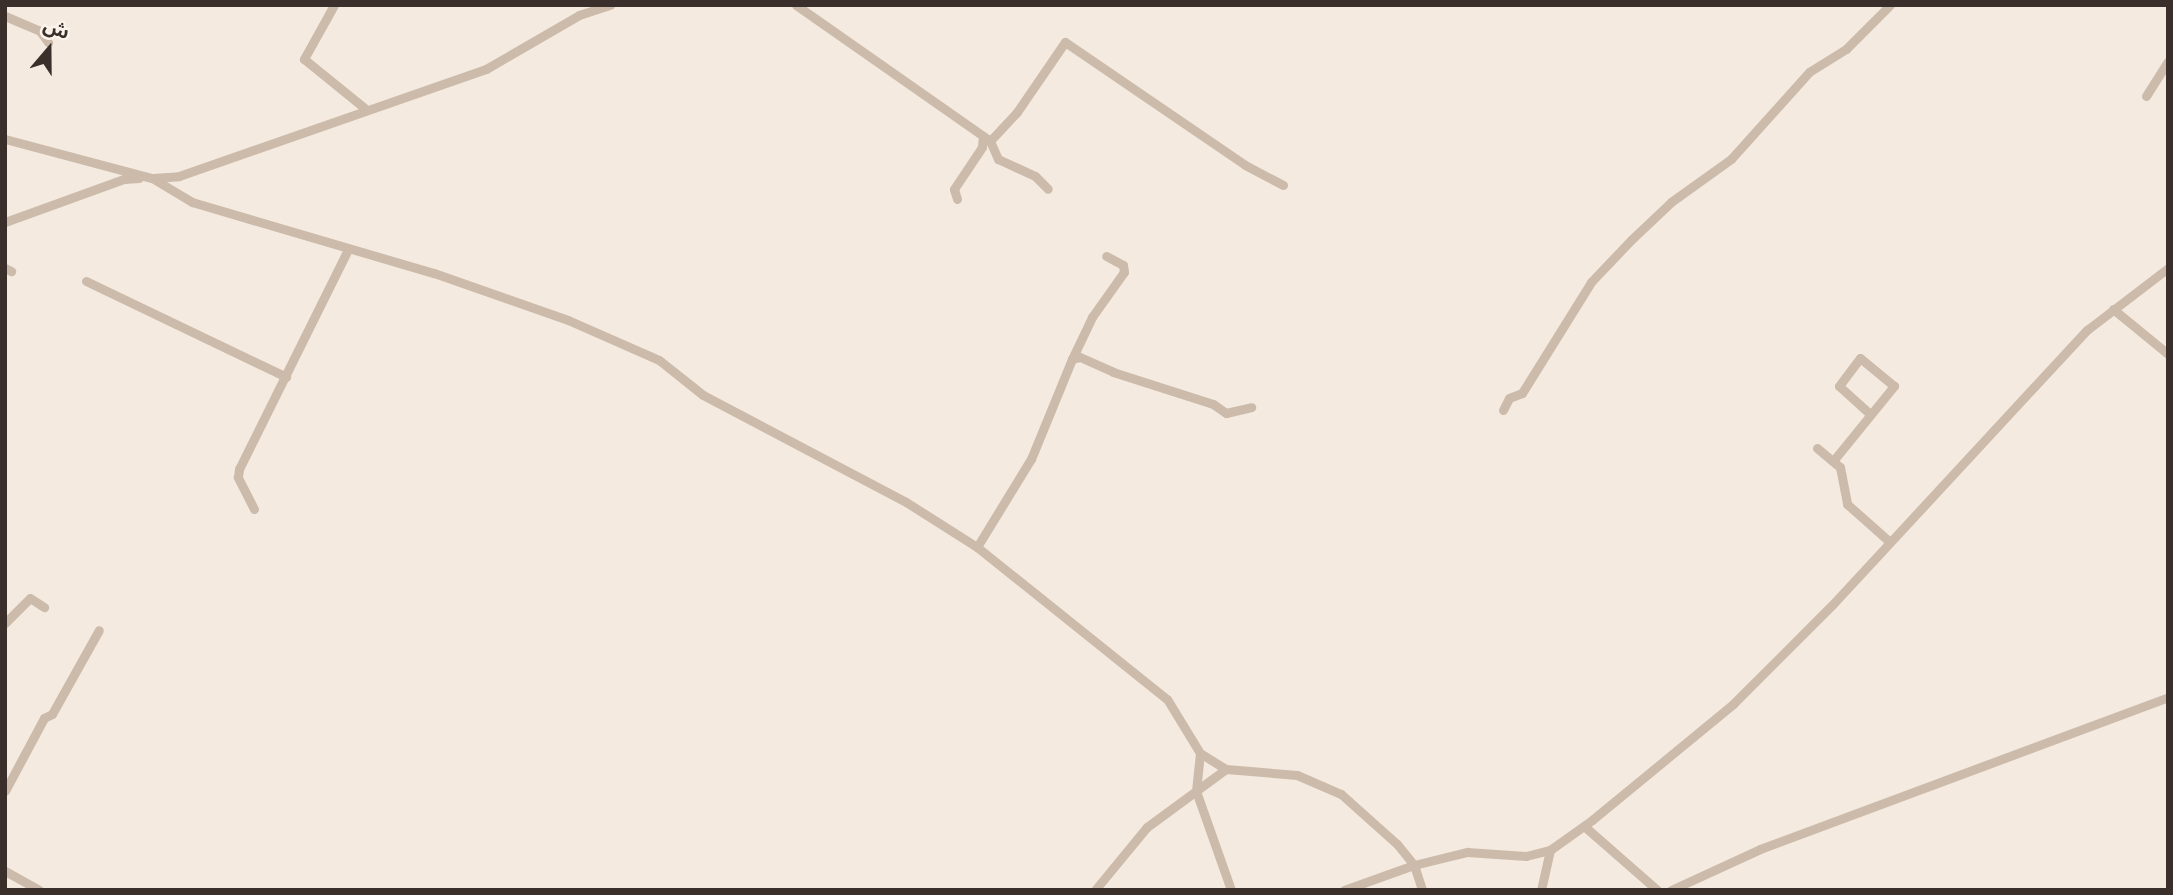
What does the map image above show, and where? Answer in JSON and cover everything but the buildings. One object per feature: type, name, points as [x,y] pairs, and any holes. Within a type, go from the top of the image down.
[{"type":"street","points":[[334,5],[304,59],[367,110]]},
{"type":"street","points":[[5,222],[124,179],[179,176],[486,69],[579,15],[610,5]]},
{"type":"street","points":[[796,5],[986,138],[998,159],[1035,176],[1048,188]]},
{"type":"street","points":[[1503,410],[1509,398],[1522,393],[1591,282],[1631,240],[1671,202],[1731,159],[1809,72],[1846,49],[1891,5]]},
{"type":"street","points":[[5,16],[40,31],[48,42]]},
{"type":"street","points":[[957,199],[954,188],[986,138],[1017,112],[1065,42],[1245,165],[1283,185]]},
{"type":"street","points":[[2146,96],[2168,61]]},
{"type":"street","points":[[5,139],[152,178],[192,202],[568,320],[659,360],[703,395],[906,502],[977,547],[1167,699],[1199,753],[1226,769],[1297,775],[1321,783],[1371,816],[1414,865],[1422,890]]},
{"type":"street","points":[[254,509],[238,477],[239,469],[348,249]]},
{"type":"street","points":[[977,547],[1031,459],[1092,317],[1124,272],[1123,265],[1106,256]]},
{"type":"street","points":[[1344,890],[1414,865],[1467,852],[1526,856],[1549,850],[1584,826],[1733,704],[1890,542],[2087,330],[2168,268]]},
{"type":"street","points":[[86,281],[286,377]]},
{"type":"street","points":[[2113,309],[2168,354]]},
{"type":"street","points":[[1072,359],[1080,357],[1113,372],[1213,404],[1226,413],[1251,407]]},
{"type":"street","points":[[1833,461],[1894,386],[1860,358],[1839,386],[1870,414]]},
{"type":"street","points":[[1818,448],[1833,461],[1845,477],[1847,504],[1890,542]]},
{"type":"street","points":[[5,622],[30,598],[44,607]]},
{"type":"street","points":[[5,791],[44,718],[52,714],[99,630]]},
{"type":"street","points":[[1671,890],[1760,849],[2168,697]]},
{"type":"street","points":[[1199,753],[1196,790],[1231,890]]},
{"type":"street","points":[[1095,890],[1147,827],[1226,769]]},
{"type":"street","points":[[1584,826],[1657,890]]},
{"type":"street","points":[[1541,890],[1549,850]]},
{"type":"street","points":[[5,871],[39,890]]}]
